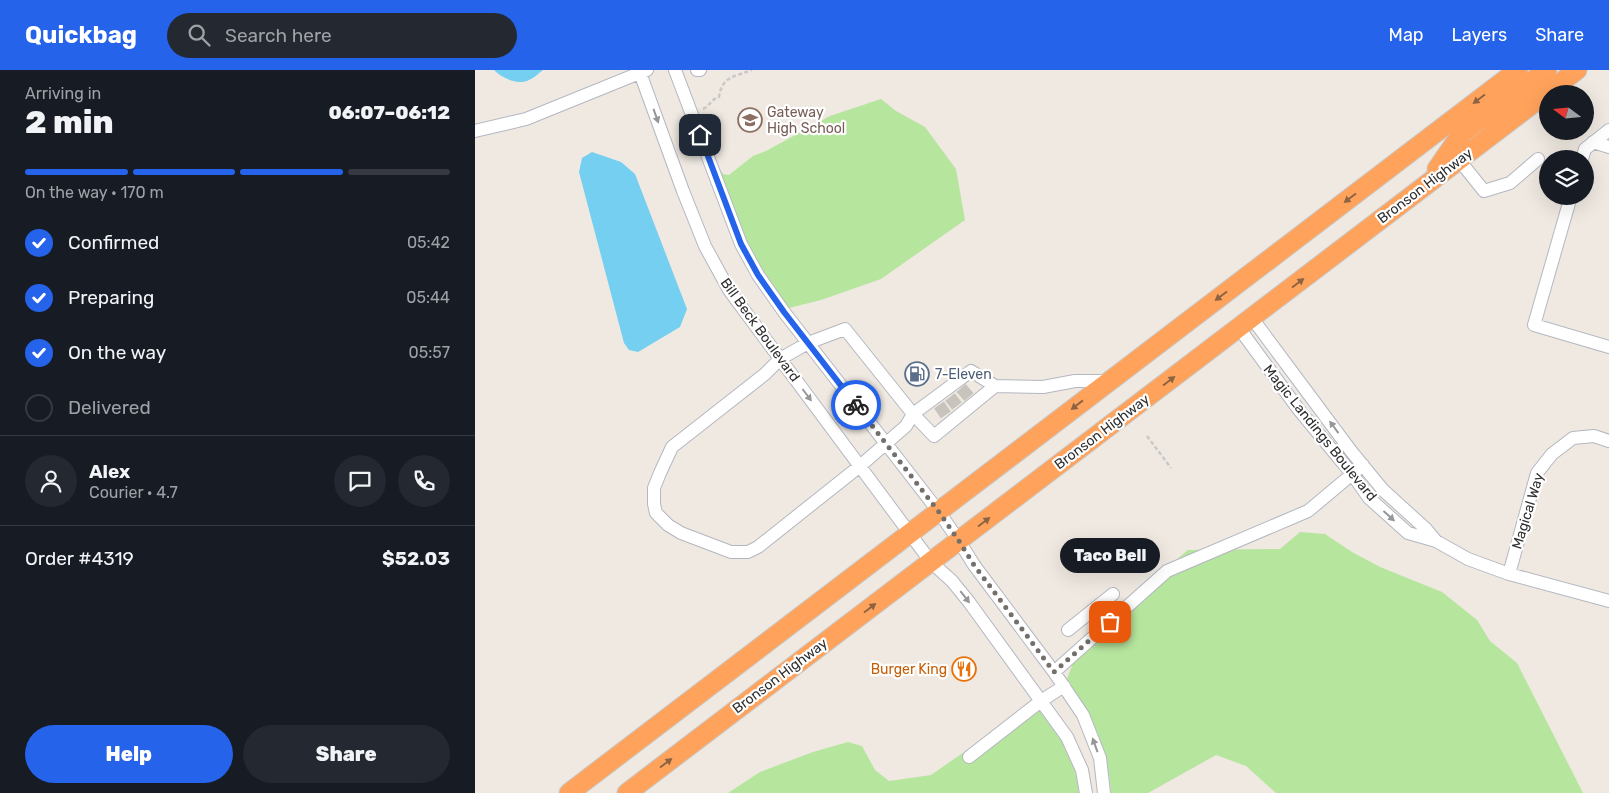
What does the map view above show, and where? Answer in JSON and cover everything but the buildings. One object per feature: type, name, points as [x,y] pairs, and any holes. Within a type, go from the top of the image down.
[{"type":"highway","points":[[569,793],[1518,70]]},
{"type":"highway","points":[[1427,184],[1462,133],[1547,70]]},
{"type":"highway","name":"Bronson Highway","points":[[627,793],[1577,70]]},
{"type":"street","points":[[675,70],[741,244],[758,275],[808,343],[939,512],[974,565],[1064,686],[1083,715],[1100,758],[1104,793]]},
{"type":"street","points":[[475,131],[526,119],[642,71]]},
{"type":"street","name":"Bill Beck Boulevard","points":[[642,71],[683,191],[705,246],[729,290],[931,562],[952,581],[969,602],[1041,700],[1067,737],[1082,770],[1086,793]]},
{"type":"street","points":[[1585,150],[1609,130]]},
{"type":"street","points":[[1593,142],[1609,147]]},
{"type":"street","points":[[1459,160],[1484,191],[1510,183],[1538,159]]},
{"type":"street","points":[[1568,205],[1534,325],[1609,347]]},
{"type":"street","name":"Magic Landings Boulevard","points":[[1245,323],[1383,490],[1426,529],[1436,541]]},
{"type":"street","name":"Magic Landings Boulevard","points":[[1245,323],[1299,410],[1352,474],[1369,498],[1408,533],[1436,541],[1468,558],[1509,574],[1609,601]]},
{"type":"street","points":[[913,414],[906,426],[860,466],[758,547],[748,552],[731,552],[681,533],[667,525],[656,513],[654,488],[672,447],[765,374],[780,359],[808,343],[845,329],[933,436],[942,410],[965,392],[971,372],[995,386]]},
{"type":"street","points":[[913,414],[942,410],[965,392],[995,386],[1043,387],[1075,381],[1109,381]]},
{"type":"street","name":"Magical Way","points":[[1509,574],[1537,473],[1552,454],[1573,438],[1594,436],[1609,441]]},
{"type":"street","points":[[1054,672],[1167,571],[1308,511],[1363,465]]},
{"type":"street","points":[[1068,630],[1113,594]]},
{"type":"street","points":[[969,757],[1041,700],[1064,686]]},
{"type":"path","points":[[703,109],[707,107],[713,98],[719,97],[722,84],[727,79],[752,70]]},
{"type":"path","points":[[1147,436],[1171,468]]},
{"type":"green space","points":[[881,99],[896,111],[925,127],[956,169],[965,220],[881,279],[821,300],[789,308],[764,272],[747,242],[720,170],[723,174],[729,175],[753,156],[766,151],[830,116]]},
{"type":"green space","points":[[1300,532],[1325,534],[1352,552],[1380,567],[1442,592],[1477,620],[1490,641],[1517,663],[1583,793],[1276,793],[1246,766],[1216,755],[1148,793],[1111,793],[1107,761],[1098,733],[1067,679],[1080,644],[1107,617],[1188,550],[1280,549]]},
{"type":"green space","points":[[1035,703],[1061,740],[1075,771],[1079,793],[728,793],[760,772],[813,752],[848,742],[862,746],[875,770],[889,781],[931,775]]},
{"type":"water","points":[[494,70],[543,70],[525,82],[515,82],[501,76]]},
{"type":"water","points":[[592,152],[621,162],[635,174],[687,309],[680,327],[638,352],[629,350],[624,343],[579,172],[582,158]]},
{"type":"tunnel","points":[[961,388],[969,397]]},
{"type":"tunnel","points":[[950,397],[957,406]]},
{"type":"tunnel","points":[[939,405],[946,415]]},
{"type":"way so far","points":[[856,405],[939,512],[974,565],[1054,672],[1110,622]]},
{"type":"place","name":"Gateway High School","points":[[750,120]]},
{"type":"place","name":"7-Eleven","points":[[917,374]]},
{"type":"place","name":"Taco Bell","points":[[1110,622]]},
{"type":"place","name":"Burger King","points":[[964,669]]},
{"type":"route","points":[[700,135],[741,244],[758,275],[784,312],[856,405]]}]
